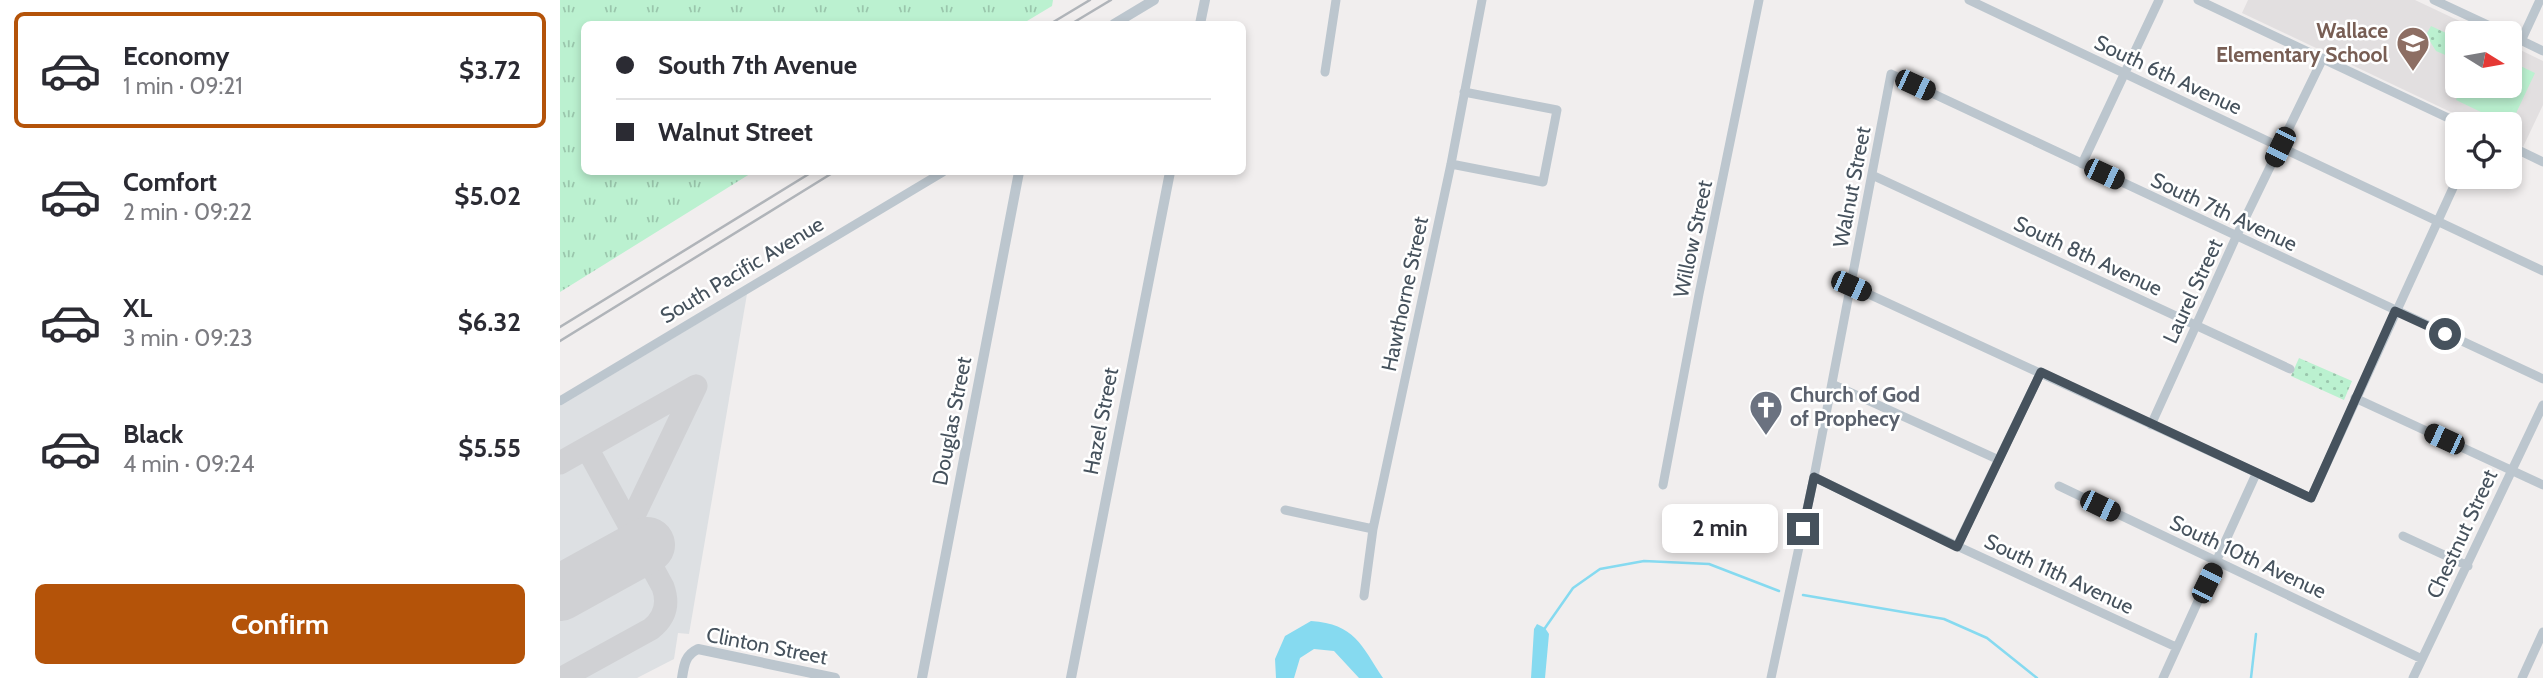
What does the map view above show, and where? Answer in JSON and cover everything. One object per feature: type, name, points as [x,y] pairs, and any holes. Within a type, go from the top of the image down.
[{"type":"street","points":[[1119,21],[1154,0]]},
{"type":"street","points":[[1201,21],[1205,0]]},
{"type":"street","points":[[1325,72],[1336,0]]},
{"type":"street","name":"Hawthorne Street","points":[[1364,596],[1373,529],[1451,164],[1482,0]]},
{"type":"street","name":"Willow Street","points":[[1662,485],[1759,0]]},
{"type":"street","name":"South 6th Avenue","points":[[1969,0],[2543,271]]},
{"type":"street","points":[[2082,164],[2159,0]]},
{"type":"street","points":[[2198,0],[2445,116]]},
{"type":"street","points":[[2434,0],[2479,21]]},
{"type":"street","points":[[2522,39],[2540,0]]},
{"type":"street","points":[[2522,41],[2543,51]]},
{"type":"street","name":"Laurel Street","points":[[2151,425],[2236,237],[2323,58]]},
{"type":"street","name":"South 7th Avenue","points":[[1891,74],[2543,379]]},
{"type":"street","name":"Walnut Street","points":[[1771,678],[1814,477],[1891,74]]},
{"type":"street","points":[[1451,164],[1543,182],[1557,110],[1464,92]]},
{"type":"street","points":[[2522,152],[2543,162]]},
{"type":"street","name":"South Pacific Avenue","points":[[560,401],[938,175]]},
{"type":"street","name":"Douglas Street","points":[[922,678],[1018,175]]},
{"type":"street","name":"Hazel Street","points":[[1071,678],[1169,175]]},
{"type":"street","name":"South 8th Avenue","points":[[1872,176],[2290,369]]},
{"type":"street","points":[[1851,286],[2311,498],[2453,189]]},
{"type":"street","points":[[1957,547],[2041,372]]},
{"type":"street","points":[[1832,384],[1998,460]]},
{"type":"street","points":[[2355,398],[2543,485]]},
{"type":"street","name":"Chestnut Street","points":[[2413,678],[2543,405]]},
{"type":"street","points":[[2163,678],[2256,474]]},
{"type":"street","name":"South 11th Avenue","points":[[1814,477],[1957,547],[2176,647]]},
{"type":"street","name":"South 10th Avenue","points":[[2059,486],[2422,659]]},
{"type":"street","points":[[1285,510],[1373,529]]},
{"type":"street","points":[[2403,536],[2468,566]]},
{"type":"street","points":[[2522,678],[2543,632]]},
{"type":"street","name":"Clinton Street","points":[[682,678],[685,661],[692,652],[706,649],[835,678]]},
{"type":"shaded area","name":"Wallace Elementary School","points":[[2248,0],[2415,0],[2460,21],[2445,21],[2445,98],[2522,98],[2522,51],[2543,61],[2543,105],[2523,147],[2522,112],[2451,112],[2242,13]]},
{"type":"shaded area","points":[[747,294],[689,634],[678,633],[674,659],[637,678],[560,678],[560,406]]},
{"type":"green space","points":[[560,0],[1053,0],[1052,6],[1027,21],[581,21],[581,175],[748,175],[560,292]]},
{"type":"green space","points":[[2431,26],[2445,32],[2445,55],[2436,51],[2426,35]]},
{"type":"green space","points":[[2522,67],[2535,73],[2517,112],[2481,112],[2456,100],[2522,98]]},
{"type":"green space","points":[[2299,358],[2352,381],[2344,400],[2291,376]]},
{"type":"water","points":[[1311,621],[1338,627],[1355,638],[1383,678],[1359,678],[1334,651],[1314,649],[1300,658],[1294,678],[1276,678],[1275,659],[1285,636]]},
{"type":"water","points":[[1537,624],[1549,634],[1545,678],[1531,678],[1534,629]]},
{"type":"waterway","points":[[1545,628],[1573,588],[1600,569],[1644,561],[1709,564],[1779,591]]},
{"type":"waterway","points":[[1803,595],[1944,619],[1987,638],[2037,678]]},
{"type":"waterway","points":[[2251,678],[2256,634]]},
{"type":"taxiway","points":[[560,463],[696,386]]},
{"type":"taxiway","points":[[629,526],[696,386]]},
{"type":"taxiway","points":[[562,678],[651,629],[660,620],[666,605],[663,587],[587,448]]},
{"type":"runway","points":[[560,593],[647,545]]},
{"type":"railway","points":[[1055,21],[1090,0]]},
{"type":"railway","points":[[1076,21],[1111,0]]},
{"type":"railway","points":[[560,327],[807,175]]},
{"type":"railway","points":[[560,341],[829,175]]},
{"type":"place","name":"Wallace Elementary School","points":[[2413,73]]},
{"type":"place","name":"Church of God of Prophecy","points":[[1766,437]]},
{"type":"route","points":[[1803,529],[1814,477],[1957,547],[2041,372],[2311,498],[2395,311],[2445,334]]}]
